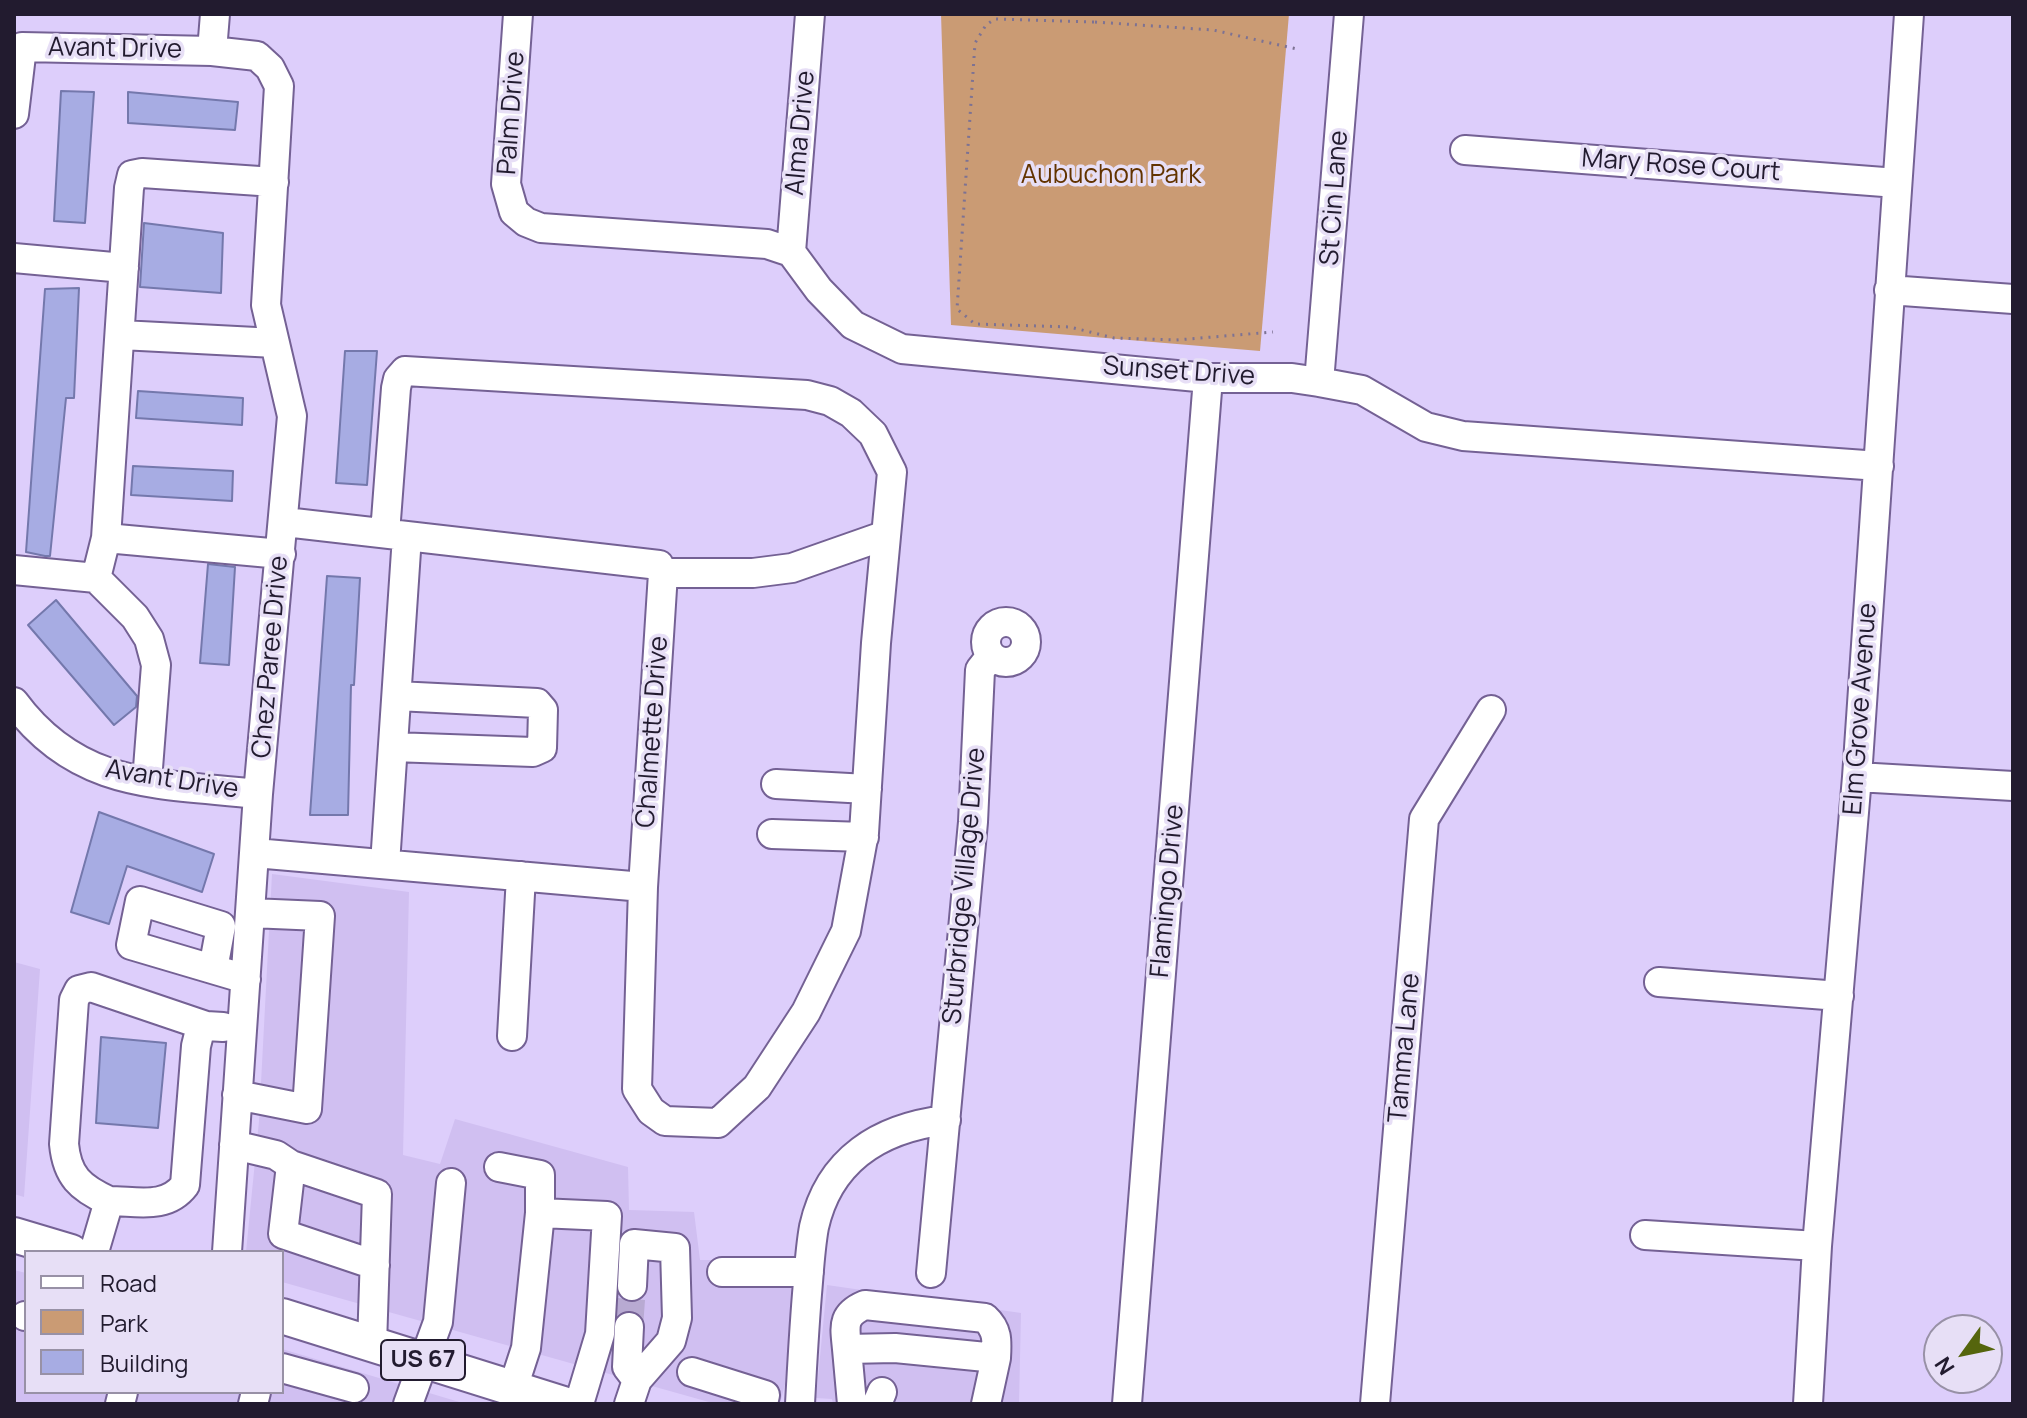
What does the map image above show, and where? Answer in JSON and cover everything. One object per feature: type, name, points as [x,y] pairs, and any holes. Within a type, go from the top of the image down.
[{"type":"main road","points":[[14,1235],[64,1250]]},
{"type":"main road","name":"US 67","points":[[284,1317],[563,1404]]},
{"type":"street","points":[[212,51],[215,14]]},
{"type":"street","name":"Palm Drive","points":[[518,14],[506,184],[514,212],[526,222],[541,228],[754,243],[791,252]]},
{"type":"street","name":"Alma Drive","points":[[791,252],[810,14]]},
{"type":"street","name":"St Cin Lane","points":[[1319,382],[1349,14]]},
{"type":"street","name":"Elm Grove Avenue","points":[[1808,1404],[1817,1246],[1857,777],[1909,14]]},
{"type":"street","name":"Avant Drive","points":[[14,114],[18,44],[212,51],[257,56],[270,68]]},
{"type":"street","name":"Chez Paree Drive","points":[[227,1250],[258,794],[285,522],[292,416],[266,305],[279,86],[270,68]]},
{"type":"street","name":"Mary Rose Court","points":[[1465,150],[1897,183]]},
{"type":"street","points":[[96,578],[106,538],[132,175],[142,173],[274,182]]},
{"type":"street","name":"Sunset Drive","points":[[791,252],[819,290],[853,325],[902,349],[1208,378],[1292,378],[1319,382],[1362,390],[1426,427],[1463,436],[1879,466]]},
{"type":"street","points":[[14,258],[124,268]]},
{"type":"street","points":[[1889,290],[2013,299]]},
{"type":"street","points":[[121,335],[275,343]]},
{"type":"street","name":"Chalmette Drive","points":[[396,535],[396,388],[398,379],[405,371],[807,395],[830,401],[851,413],[873,434],[892,472],[876,643],[864,837],[846,931],[806,1012],[757,1087],[718,1123],[665,1121],[651,1111],[637,1089],[643,887],[663,573]]},
{"type":"street","name":"Flamingo Drive","points":[[1127,1404],[1208,378]]},
{"type":"street","points":[[285,522],[645,562],[659,565],[663,573],[753,573],[792,568],[886,535]]},
{"type":"street","points":[[385,864],[397,696],[396,535]]},
{"type":"street","points":[[106,538],[281,554]]},
{"type":"street","points":[[14,570],[96,578],[135,617],[149,639],[156,665],[147,781]]},
{"type":"street","name":"Sturbridge Village Drive","points":[[931,1273],[973,822],[980,670],[991,656]]},
{"type":"street","points":[[393,747],[533,752],[542,748],[543,710],[537,703],[397,696]]},
{"type":"street","name":"Avant Drive","points":[[14,702],[48,741],[75,760],[104,772],[147,781],[258,794]]},
{"type":"street","name":"Tamma Lane","points":[[1375,1404],[1424,819],[1491,710]]},
{"type":"street","points":[[1857,777],[2013,786]]},
{"type":"street","points":[[776,784],[867,789]]},
{"type":"street","points":[[772,834],[864,837]]},
{"type":"street","points":[[255,853],[643,887]]},
{"type":"street","points":[[512,1036],[521,876]]},
{"type":"street","points":[[237,1095],[307,1109],[320,916],[251,913]]},
{"type":"street","points":[[213,969],[246,979]]},
{"type":"street","points":[[1659,982],[1839,996]]},
{"type":"street","points":[[206,1026],[199,1034],[196,1046],[185,1185],[177,1196],[154,1203],[109,1201],[77,1181],[66,1164],[64,1144],[74,1000],[79,990],[91,987],[206,1026],[242,1027]]},
{"type":"street","points":[[800,1404],[802,1342],[814,1227],[834,1177],[850,1160],[891,1132],[914,1124],[946,1120]]},
{"type":"street","points":[[234,1145],[276,1155],[291,1165],[377,1194],[368,1343],[357,1396],[284,1369]]},
{"type":"street","points":[[291,1165],[283,1234],[375,1265]]},
{"type":"street","points":[[499,1167],[540,1175],[540,1213],[526,1348],[513,1388]]},
{"type":"street","points":[[408,1404],[438,1322],[451,1183]]},
{"type":"street","points":[[95,1250],[109,1201]]},
{"type":"street","points":[[540,1213],[607,1216],[600,1334],[579,1404]]},
{"type":"street","points":[[1645,1235],[1817,1246]]},
{"type":"street","points":[[632,1286],[634,1244],[675,1248],[677,1318],[671,1341],[633,1392]]},
{"type":"street","points":[[722,1272],[809,1272]]},
{"type":"street","points":[[852,1404],[845,1323],[853,1310],[865,1305],[985,1318],[993,1325],[998,1337],[986,1404]]},
{"type":"street","points":[[629,1327],[627,1367],[633,1392]]},
{"type":"street","points":[[847,1349],[885,1380],[996,1358]]},
{"type":"street","points":[[692,1372],[765,1395],[763,1404]]},
{"type":"path","points":[[1094,14],[1094,22]]},
{"type":"path","points":[[1273,332],[1176,340],[1114,338],[1070,327],[975,324],[957,309],[975,43],[986,25],[995,19],[1213,30],[1297,49]]},
{"type":"shaded area","points":[[272,874],[409,892],[403,1155],[440,1164],[455,1119],[628,1167],[629,1210],[694,1212],[700,1260],[795,1260],[785,1384],[780,1404],[716,1404],[284,1283],[284,1250],[246,1250],[259,1121]]},
{"type":"shaded area","points":[[14,962],[40,969],[24,1197],[14,1194]]},
{"type":"shaded area","points":[[14,1270],[24,1272],[24,1394],[284,1394],[284,1350],[466,1404],[14,1404]]},
{"type":"shaded area","points":[[827,1285],[1021,1313],[1019,1404],[833,1404],[832,1399],[816,1398]]},
{"type":"green space","name":"Aubuchon Park","points":[[941,14],[1289,14],[1260,351],[951,325]]},
{"type":"building","points":[[61,91],[94,92],[85,223],[54,221]]},
{"type":"building","points":[[128,92],[238,102],[235,130],[128,123]]},
{"type":"building","points":[[144,223],[223,233],[221,293],[140,287]]},
{"type":"building","points":[[79,288],[74,398],[66,398],[50,556],[45,556],[26,552],[45,289]]},
{"type":"building","points":[[345,351],[377,351],[367,485],[336,483]]},
{"type":"building","points":[[138,391],[243,398],[242,425],[136,418]]},
{"type":"building","points":[[133,466],[233,471],[232,501],[131,495]]},
{"type":"building","points":[[208,564],[235,567],[229,665],[200,663]]},
{"type":"building","points":[[327,576],[360,578],[354,685],[351,685],[348,815],[310,815]]},
{"type":"building","points":[[56,600],[137,696],[136,707],[114,725],[28,625]]},
{"type":"building","points":[[99,812],[214,854],[202,892],[127,866],[109,924],[71,912]]},
{"type":"building","points":[[101,1037],[166,1043],[158,1128],[96,1123]]},
{"type":"tunnel","points":[[629,1327],[632,1286]]}]
